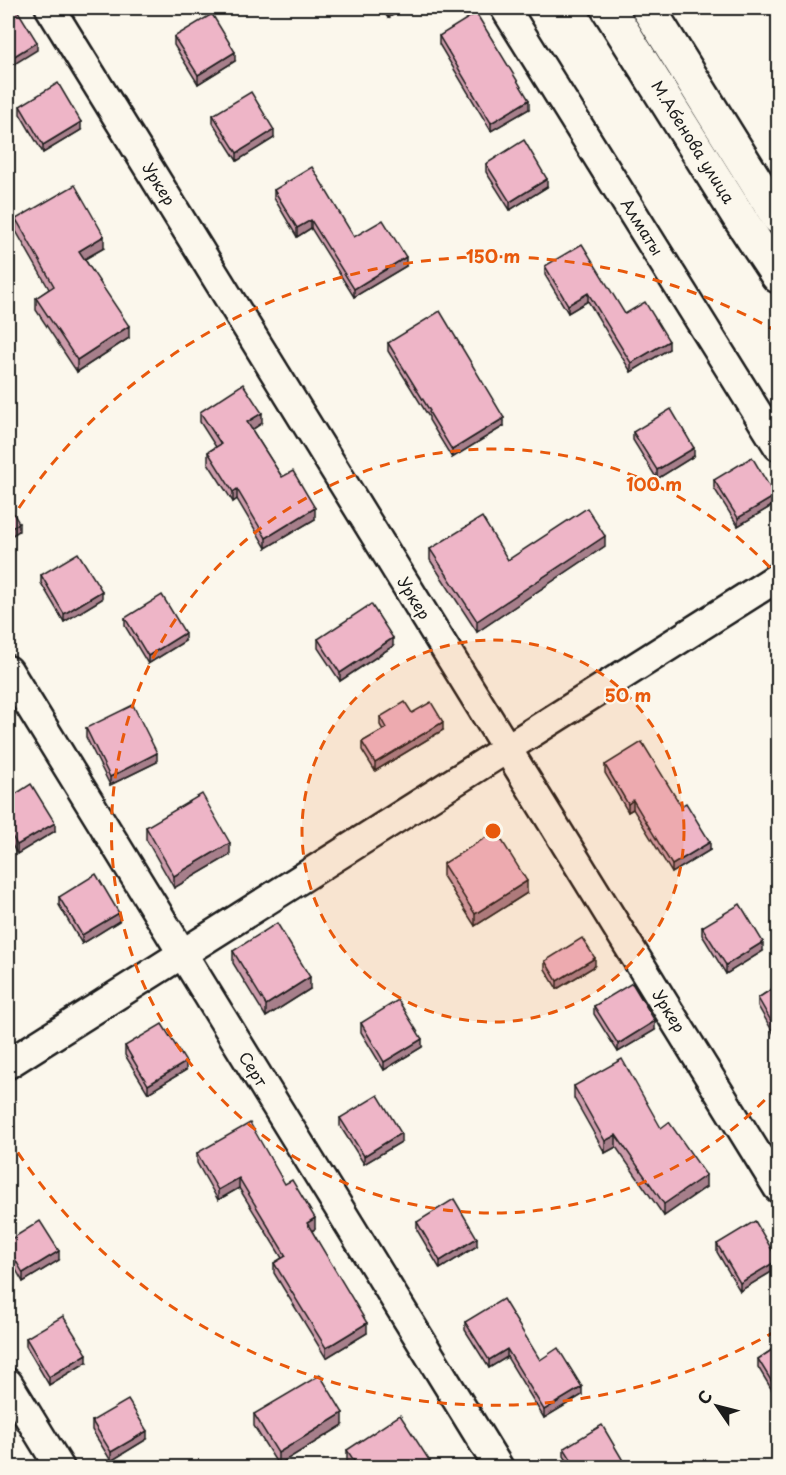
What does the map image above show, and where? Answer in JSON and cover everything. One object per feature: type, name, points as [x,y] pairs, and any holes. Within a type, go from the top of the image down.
[{"type":"main road","name":"М.Абенова улица","points":[[608,8],[778,276]]},
{"type":"main road","name":"М.Абенова улица","points":[[648,8],[778,217]]},
{"type":"street","name":"Уркер","points":[[50,8],[778,1188]]},
{"type":"street","name":"Алматы","points":[[505,8],[778,446]]},
{"type":"street","points":[[8,1064],[778,577]]},
{"type":"street","name":"Серт","points":[[8,670],[499,1467]]},
{"type":"street","points":[[8,1383],[60,1467]]},
{"type":"building","points":[[8,8],[16,8],[37,42],[8,60]]},
{"type":"building","points":[[476,13],[529,100],[491,123],[439,36]]},
{"type":"building","points":[[212,14],[235,52],[198,75],[174,37]]},
{"type":"building","points":[[58,83],[81,122],[43,145],[20,106]]},
{"type":"building","points":[[251,92],[274,130],[237,153],[213,115]]},
{"type":"building","points":[[524,140],[547,179],[510,202],[486,164]]},
{"type":"building","points":[[312,167],[354,237],[383,220],[406,257],[354,289],[311,220],[297,228],[274,190]]},
{"type":"building","points":[[75,185],[104,236],[79,251],[129,326],[77,360],[36,298],[54,286],[16,219]]},
{"type":"building","points":[[582,244],[625,314],[645,302],[669,341],[631,363],[588,293],[568,305],[545,266]]},
{"type":"building","points":[[440,311],[504,418],[452,450],[388,343]]},
{"type":"building","points":[[243,384],[262,413],[247,422],[282,477],[293,471],[315,508],[266,538],[237,489],[233,492],[208,452],[221,444],[200,412]]},
{"type":"building","points":[[671,409],[694,448],[657,470],[633,432]]},
{"type":"building","points":[[752,457],[775,496],[738,518],[714,480]]},
{"type":"building","points":[[8,504],[19,523],[8,530]]},
{"type":"building","points":[[587,508],[605,536],[477,621],[430,549],[482,517],[508,560]]},
{"type":"building","points":[[78,553],[102,591],[64,614],[41,575]]},
{"type":"building","points":[[162,595],[185,633],[148,656],[125,618]]},
{"type":"building","points":[[371,604],[393,638],[340,673],[318,639]]},
{"type":"building","points":[[405,702],[412,713],[431,702],[443,722],[375,763],[362,742],[386,728],[380,717]]},
{"type":"building","points":[[133,705],[157,753],[110,777],[86,728]]},
{"type":"building","points":[[642,742],[681,806],[686,803],[710,842],[672,865],[633,800],[628,804],[605,765]]},
{"type":"building","points":[[31,784],[55,823],[17,845],[8,829],[8,799]]},
{"type":"building","points":[[202,794],[230,843],[174,876],[146,827]]},
{"type":"building","points":[[496,831],[527,881],[475,914],[443,864]]},
{"type":"building","points":[[96,874],[119,913],[82,935],[59,897]]},
{"type":"building","points":[[740,904],[763,942],[726,965],[702,927]]},
{"type":"building","points":[[277,923],[310,977],[266,1005],[233,951]]},
{"type":"building","points":[[582,938],[595,958],[557,981],[545,961]]},
{"type":"building","points":[[632,983],[655,1021],[618,1044],[594,1006]]},
{"type":"building","points":[[778,985],[778,1033],[758,998]]},
{"type":"building","points":[[398,1000],[422,1039],[384,1062],[361,1023]]},
{"type":"building","points":[[162,1024],[186,1062],[148,1085],[125,1046]]},
{"type":"building","points":[[622,1059],[661,1128],[669,1122],[706,1175],[664,1204],[616,1135],[605,1141],[574,1086]]},
{"type":"building","points":[[378,1095],[401,1133],[364,1156],[340,1118]]},
{"type":"building","points":[[250,1123],[285,1184],[292,1180],[315,1218],[307,1223],[367,1323],[326,1348],[274,1263],[286,1256],[239,1178],[218,1190],[197,1153]]},
{"type":"building","points":[[454,1199],[477,1238],[440,1261],[417,1222]]},
{"type":"building","points":[[40,1221],[59,1251],[23,1273],[8,1247],[8,1241]]},
{"type":"building","points":[[755,1221],[778,1260],[740,1283],[717,1244]]},
{"type":"building","points":[[503,1299],[540,1360],[558,1348],[582,1387],[544,1410],[507,1349],[489,1360],[465,1322]]},
{"type":"building","points":[[63,1316],[87,1354],[49,1377],[26,1338]]},
{"type":"building","points":[[778,1346],[778,1392],[758,1359]]},
{"type":"building","points":[[320,1375],[343,1413],[278,1453],[254,1414]]},
{"type":"building","points":[[128,1400],[147,1431],[111,1452],[92,1421]]},
{"type":"building","points":[[400,1415],[431,1463],[424,1467],[358,1467],[347,1450]]},
{"type":"building","points":[[602,1425],[625,1464],[619,1467],[576,1467],[564,1448]]}]
